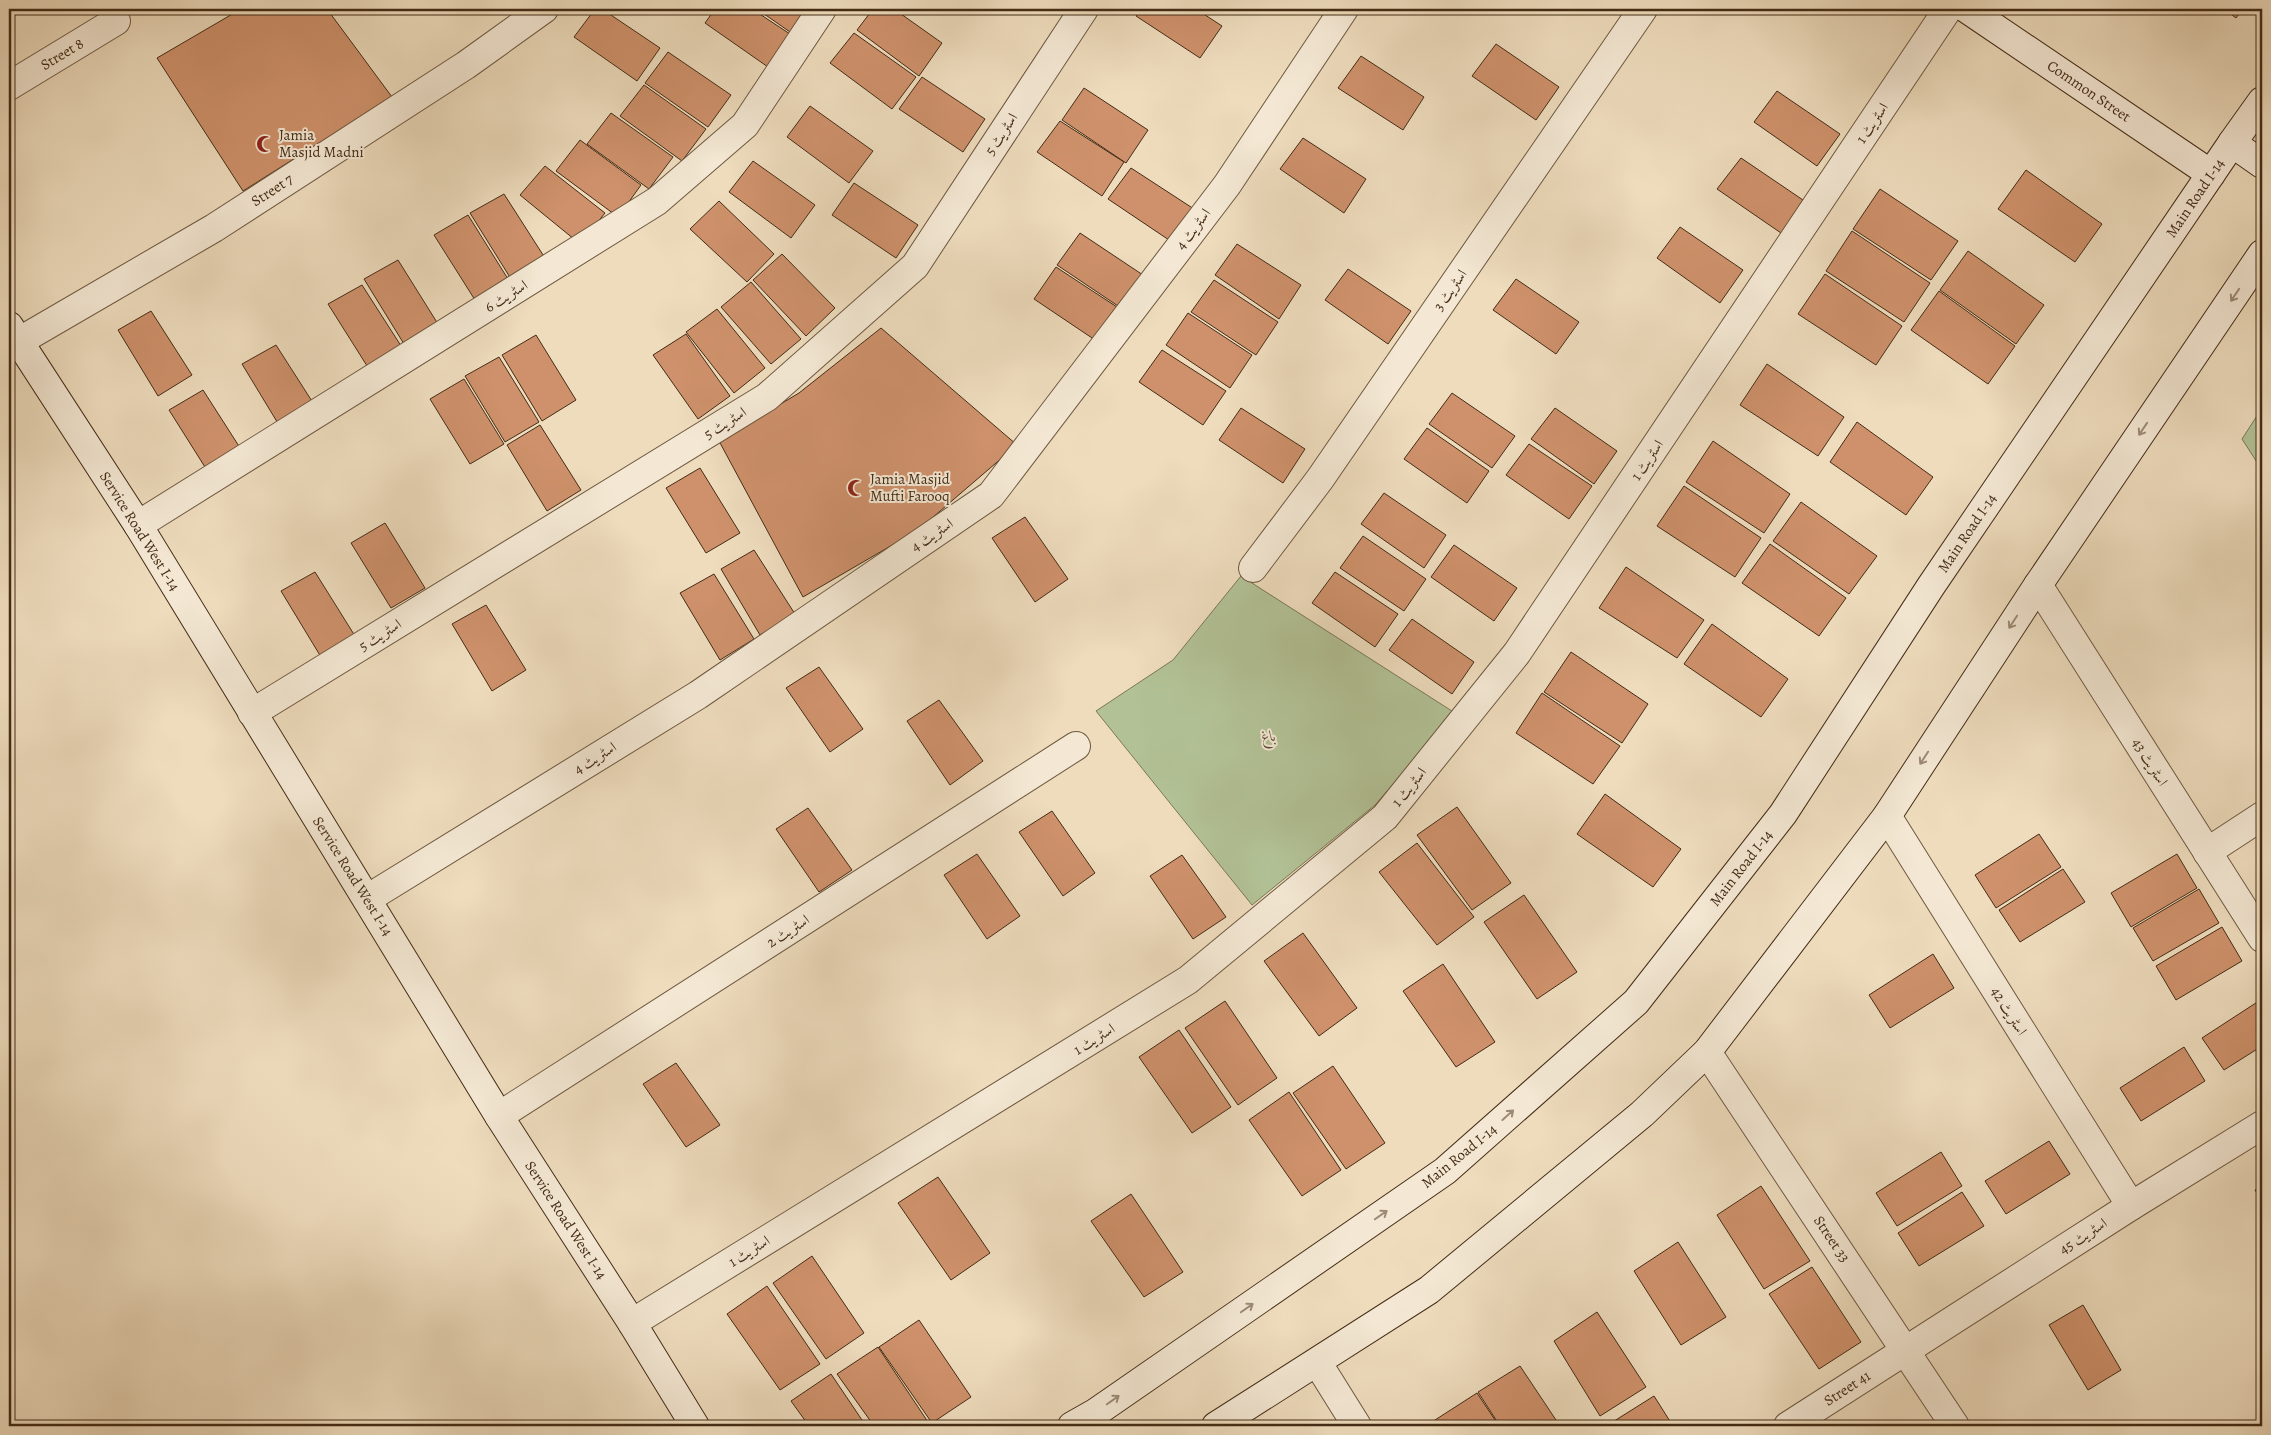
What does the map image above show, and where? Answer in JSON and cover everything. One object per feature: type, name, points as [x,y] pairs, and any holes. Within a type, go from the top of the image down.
[{"type":"street","name":"Street 7","points":[[13,334],[214,228],[466,64],[544,9]]},
{"type":"street","name":"اسٹریٹ 6","points":[[138,525],[657,201],[745,125],[822,9]]},
{"type":"street","name":"اسٹریٹ 5","points":[[252,713],[767,397],[915,266],[1084,9]]},
{"type":"street","name":"اسٹریٹ 4","points":[[367,898],[698,695],[991,495],[1227,185],[1344,9]]},
{"type":"street","name":"اسٹریٹ 3","points":[[1253,568],[1320,479],[1643,9]]},
{"type":"street","name":"اسٹریٹ 1","points":[[632,1324],[1188,980],[1385,817],[1517,654],[1948,9]]},
{"type":"street","name":"Common Street","points":[[1967,9],[2211,174]]},
{"type":"street","name":"Street 8","points":[[9,86],[116,21]]},
{"type":"street","name":"Main Road I-14","points":[[1072,1426],[1095,1413],[1445,1171],[1636,1002],[1783,814],[1930,586],[2232,143],[2262,102]]},
{"type":"street","name":"Main Road I-14","points":[[2232,143],[2262,164]]},
{"type":"street","points":[[1216,1426],[1429,1290],[1642,1114],[1707,1052],[1887,816],[2038,585],[2262,254]]},
{"type":"street","name":"Service Road West I-14","points":[[13,334],[138,525],[499,1116],[695,1426]]},
{"type":"street","name":"اسٹریٹ 43","points":[[2038,585],[2262,938]]},
{"type":"street","name":"اسٹریٹ 2","points":[[499,1116],[1076,746]]},
{"type":"street","name":"اسٹریٹ 42","points":[[1887,816],[2131,1206]]},
{"type":"street","points":[[2207,852],[2262,816]]},
{"type":"street","name":"Street 33","points":[[1707,1052],[1955,1426]]},
{"type":"street","name":"اسٹریٹ 45","points":[[1906,1350],[2131,1206],[2262,1125]]},
{"type":"street","name":"Street 41","points":[[1788,1426],[1906,1350]]},
{"type":"street","points":[[1317,1362],[1357,1426]]},
{"type":"green space","points":[[2262,408],[2262,470],[2242,439]]},
{"type":"green space","name":"باغ","points":[[1241,576],[1455,713],[1375,805],[1252,905],[1096,711],[1173,660]]},
{"type":"building","name":"Jamia Masjid Madni","points":[[241,9],[327,9],[392,97],[243,191],[157,58]]},
{"type":"building","points":[[595,9],[602,9],[660,48],[637,81],[574,37]]},
{"type":"building","points":[[715,9],[752,9],[790,34],[768,67],[705,23]]},
{"type":"building","points":[[757,9],[806,9],[790,32]]},
{"type":"building","points":[[873,9],[894,9],[942,43],[919,76],[857,30]]},
{"type":"building","points":[[1141,9],[1196,9],[1222,26],[1200,58],[1136,16]]},
{"type":"building","points":[[2224,9],[2243,9],[2236,18]]},
{"type":"building","points":[[854,33],[916,77],[892,109],[830,63]]},
{"type":"building","points":[[1496,44],[1559,87],[1536,120],[1472,76]]},
{"type":"building","points":[[668,52],[731,95],[708,127],[645,83]]},
{"type":"building","points":[[1361,56],[1424,97],[1403,130],[1338,88]]},
{"type":"building","points":[[922,77],[985,119],[963,152],[899,109]]},
{"type":"building","points":[[644,85],[706,129],[682,161],[620,116]]},
{"type":"building","points":[[1084,88],[1148,130],[1126,163],[1062,120]]},
{"type":"building","points":[[1777,91],[1840,134],[1817,166],[1754,122]]},
{"type":"building","points":[[810,106],[873,151],[849,183],[787,137]]},
{"type":"building","points":[[611,113],[673,157],[649,189],[587,144]]},
{"type":"building","points":[[1060,121],[1124,162],[1102,196],[1037,152]]},
{"type":"building","points":[[1303,138],[1366,179],[1344,213],[1280,169]]},
{"type":"building","points":[[580,140],[641,185],[618,217],[556,171]]},
{"type":"building","points":[[1741,158],[1803,200],[1781,233],[1717,189]]},
{"type":"building","points":[[753,161],[815,205],[791,238],[729,192]]},
{"type":"building","points":[[545,166],[605,213],[580,244],[520,195]]},
{"type":"building","points":[[1131,168],[1194,209],[1172,242],[1108,199]]},
{"type":"building","points":[[2026,170],[2102,224],[2075,262],[1998,209]]},
{"type":"building","points":[[854,183],[918,225],[896,258],[832,215]]},
{"type":"building","points":[[1880,189],[1958,241],[1931,280],[1853,229]]},
{"type":"building","points":[[504,194],[545,258],[511,279],[470,213]]},
{"type":"building","points":[[719,201],[774,254],[747,282],[690,229]]},
{"type":"building","points":[[468,215],[508,279],[475,300],[434,235]]},
{"type":"building","points":[[1680,227],[1743,270],[1720,303],[1657,258]]},
{"type":"building","points":[[1852,231],[1930,283],[1904,322],[1826,271]]},
{"type":"building","points":[[1080,233],[1143,275],[1121,308],[1057,265]]},
{"type":"building","points":[[1237,244],[1301,285],[1279,319],[1215,275]]},
{"type":"building","points":[[1968,251],[2044,305],[2016,344],[1940,290]]},
{"type":"building","points":[[782,254],[835,308],[806,336],[753,280]]},
{"type":"building","points":[[398,260],[438,324],[404,344],[364,279]]},
{"type":"building","points":[[1056,267],[1120,309],[1098,342],[1034,299]]},
{"type":"building","points":[[1348,269],[1411,311],[1388,344],[1325,300]]},
{"type":"building","points":[[1825,274],[1902,326],[1876,365],[1798,314]]},
{"type":"building","points":[[1516,279],[1579,322],[1556,354],[1493,310]]},
{"type":"building","points":[[1214,280],[1278,322],[1256,355],[1191,312]]},
{"type":"building","points":[[751,282],[801,339],[771,364],[721,307]]},
{"type":"building","points":[[362,285],[403,349],[369,369],[328,304]]},
{"type":"building","points":[[1939,291],[2015,346],[1988,384],[1911,330]]},
{"type":"building","points":[[717,309],[765,368],[734,393],[686,332]]},
{"type":"building","points":[[151,311],[192,375],[158,396],[118,330]]},
{"type":"building","points":[[1188,313],[1252,355],[1230,388],[1166,345]]},
{"type":"building","name":"Jamia Masjid Mufti Farooq","points":[[881,328],[1017,445],[918,530],[803,597],[719,441],[799,393]]},
{"type":"building","points":[[686,334],[730,396],[698,419],[653,355]]},
{"type":"building","points":[[536,335],[576,400],[542,421],[502,355]]},
{"type":"building","points":[[276,345],[317,409],[282,430],[242,364]]},
{"type":"building","points":[[1162,350],[1226,391],[1203,425],[1139,382]]},
{"type":"building","points":[[499,357],[539,422],[505,442],[465,376]]},
{"type":"building","points":[[1767,364],[1844,417],[1818,456],[1740,405]]},
{"type":"building","points":[[464,379],[504,444],[470,464],[430,399]]},
{"type":"building","points":[[203,390],[244,454],[210,475],[169,410]]},
{"type":"building","points":[[1452,393],[1515,436],[1492,468],[1429,424]]},
{"type":"building","points":[[1241,408],[1305,449],[1283,483],[1219,440]]},
{"type":"building","points":[[1555,408],[1617,451],[1594,484],[1531,439]]},
{"type":"building","points":[[1857,422],[1933,477],[1906,515],[1830,462]]},
{"type":"building","points":[[540,425],[581,490],[547,511],[507,445]]},
{"type":"building","points":[[1427,428],[1489,471],[1467,503],[1404,459]]},
{"type":"building","points":[[1713,441],[1790,494],[1764,533],[1686,482]]},
{"type":"building","points":[[1529,444],[1592,486],[1569,519],[1506,475]]},
{"type":"building","points":[[700,468],[740,533],[706,553],[666,488]]},
{"type":"building","points":[[1684,486],[1761,538],[1735,577],[1657,526]]},
{"type":"building","points":[[1384,493],[1446,535],[1424,568],[1361,524]]},
{"type":"building","points":[[1801,502],[1877,556],[1849,594],[1773,541]]},
{"type":"building","points":[[1025,517],[1068,579],[1035,602],[992,538]]},
{"type":"building","points":[[385,523],[425,588],[391,608],[351,543]]},
{"type":"building","points":[[1363,536],[1426,579],[1404,611],[1340,568]]},
{"type":"building","points":[[1770,544],[1846,598],[1819,636],[1742,583]]},
{"type":"building","points":[[1454,545],[1517,588],[1494,621],[1431,577]]},
{"type":"building","points":[[754,550],[795,614],[760,635],[721,569]]},
{"type":"building","points":[[1626,567],[1704,620],[1677,658],[1599,608]]},
{"type":"building","points":[[315,572],[355,636],[321,657],[281,591]]},
{"type":"building","points":[[1335,572],[1398,614],[1375,647],[1312,603]]},
{"type":"building","points":[[714,574],[754,639],[720,660],[680,593]]},
{"type":"building","points":[[486,605],[526,670],[492,691],[452,624]]},
{"type":"building","points":[[1412,619],[1474,662],[1452,694],[1389,650]]},
{"type":"building","points":[[1712,624],[1788,679],[1761,717],[1684,664]]},
{"type":"building","points":[[1571,652],[1648,704],[1622,743],[1544,692]]},
{"type":"building","points":[[819,667],[863,729],[830,752],[786,688]]},
{"type":"building","points":[[1542,693],[1620,746],[1593,784],[1516,733]]},
{"type":"building","points":[[939,700],[983,761],[950,785],[907,721]]},
{"type":"building","points":[[1605,794],[1681,849],[1653,887],[1577,834]]},
{"type":"building","points":[[1457,807],[1511,883],[1472,910],[1417,835]]},
{"type":"building","points":[[808,808],[852,870],[819,892],[776,829]]},
{"type":"building","points":[[1052,811],[1095,873],[1063,896],[1019,832]]},
{"type":"building","points":[[2039,834],[2061,867],[1996,908],[1975,875]]},
{"type":"building","points":[[1417,843],[1474,917],[1437,945],[1379,872]]},
{"type":"building","points":[[977,854],[1020,916],[987,939],[944,875]]},
{"type":"building","points":[[2177,854],[2197,888],[2131,927],[2111,893]]},
{"type":"building","points":[[1182,855],[1226,917],[1193,939],[1150,876]]},
{"type":"building","points":[[2063,869],[2085,902],[2020,942],[1999,910]]},
{"type":"building","points":[[2199,889],[2219,923],[2153,961],[2133,928]]},
{"type":"building","points":[[1524,895],[1577,972],[1537,999],[1484,922]]},
{"type":"building","points":[[2222,927],[2242,961],[2176,1000],[2156,966]]},
{"type":"building","points":[[1303,933],[1357,1008],[1319,1036],[1264,961]]},
{"type":"building","points":[[1933,954],[1954,988],[1890,1028],[1869,995]]},
{"type":"building","points":[[1443,964],[1495,1042],[1456,1067],[1403,991]]},
{"type":"building","points":[[2262,999],[2262,1046],[2224,1070],[2202,1038]]},
{"type":"building","points":[[1225,1001],[1277,1078],[1238,1105],[1185,1028]]},
{"type":"building","points":[[1179,1030],[1231,1107],[1192,1133],[1139,1057]]},
{"type":"building","points":[[2184,1047],[2205,1081],[2141,1121],[2120,1088]]},
{"type":"building","points":[[676,1063],[720,1125],[686,1147],[643,1084]]},
{"type":"building","points":[[1333,1066],[1385,1143],[1346,1169],[1293,1093]]},
{"type":"building","points":[[1289,1092],[1341,1170],[1302,1196],[1249,1120]]},
{"type":"building","points":[[2049,1141],[2070,1174],[2006,1214],[1985,1181]]},
{"type":"building","points":[[1941,1152],[1962,1186],[1897,1226],[1876,1193]]},
{"type":"building","points":[[938,1177],[990,1253],[951,1280],[898,1203]]},
{"type":"building","points":[[1761,1186],[1810,1261],[1764,1289],[1717,1215]]},
{"type":"building","points":[[2262,1186],[2262,1201],[2255,1190]]},
{"type":"building","points":[[1962,1192],[1984,1226],[1919,1266],[1898,1233]]},
{"type":"building","points":[[1131,1194],[1183,1272],[1144,1297],[1091,1221]]},
{"type":"building","points":[[1678,1242],[1726,1317],[1681,1345],[1634,1271]]},
{"type":"building","points":[[812,1256],[864,1333],[826,1359],[773,1283]]},
{"type":"building","points":[[1812,1267],[1861,1342],[1819,1369],[1769,1294]]},
{"type":"building","points":[[767,1286],[820,1364],[780,1390],[727,1314]]},
{"type":"building","points":[[2083,1305],[2121,1370],[2088,1390],[2049,1325]]},
{"type":"building","points":[[1597,1312],[1646,1387],[1600,1416],[1554,1341]]},
{"type":"building","points":[[919,1320],[971,1397],[932,1423],[879,1347]]},
{"type":"building","points":[[878,1347],[930,1425],[874,1426],[837,1374]]},
{"type":"building","points":[[1520,1366],[1560,1426],[1500,1426],[1478,1392]]},
{"type":"building","points":[[831,1374],[866,1426],[809,1426],[791,1401]]},
{"type":"building","points":[[1477,1393],[1499,1426],[1439,1426],[1435,1420]]},
{"type":"building","points":[[1654,1396],[1673,1426],[1613,1426],[1611,1423]]},
{"type":"building","points":[[1435,1420],[1439,1426],[1426,1426]]},
{"type":"place","name":"Jamia Masjid Madni","points":[[265,144]]},
{"type":"place","name":"Jamia Masjid Mufti Farooq","points":[[856,488]]}]
